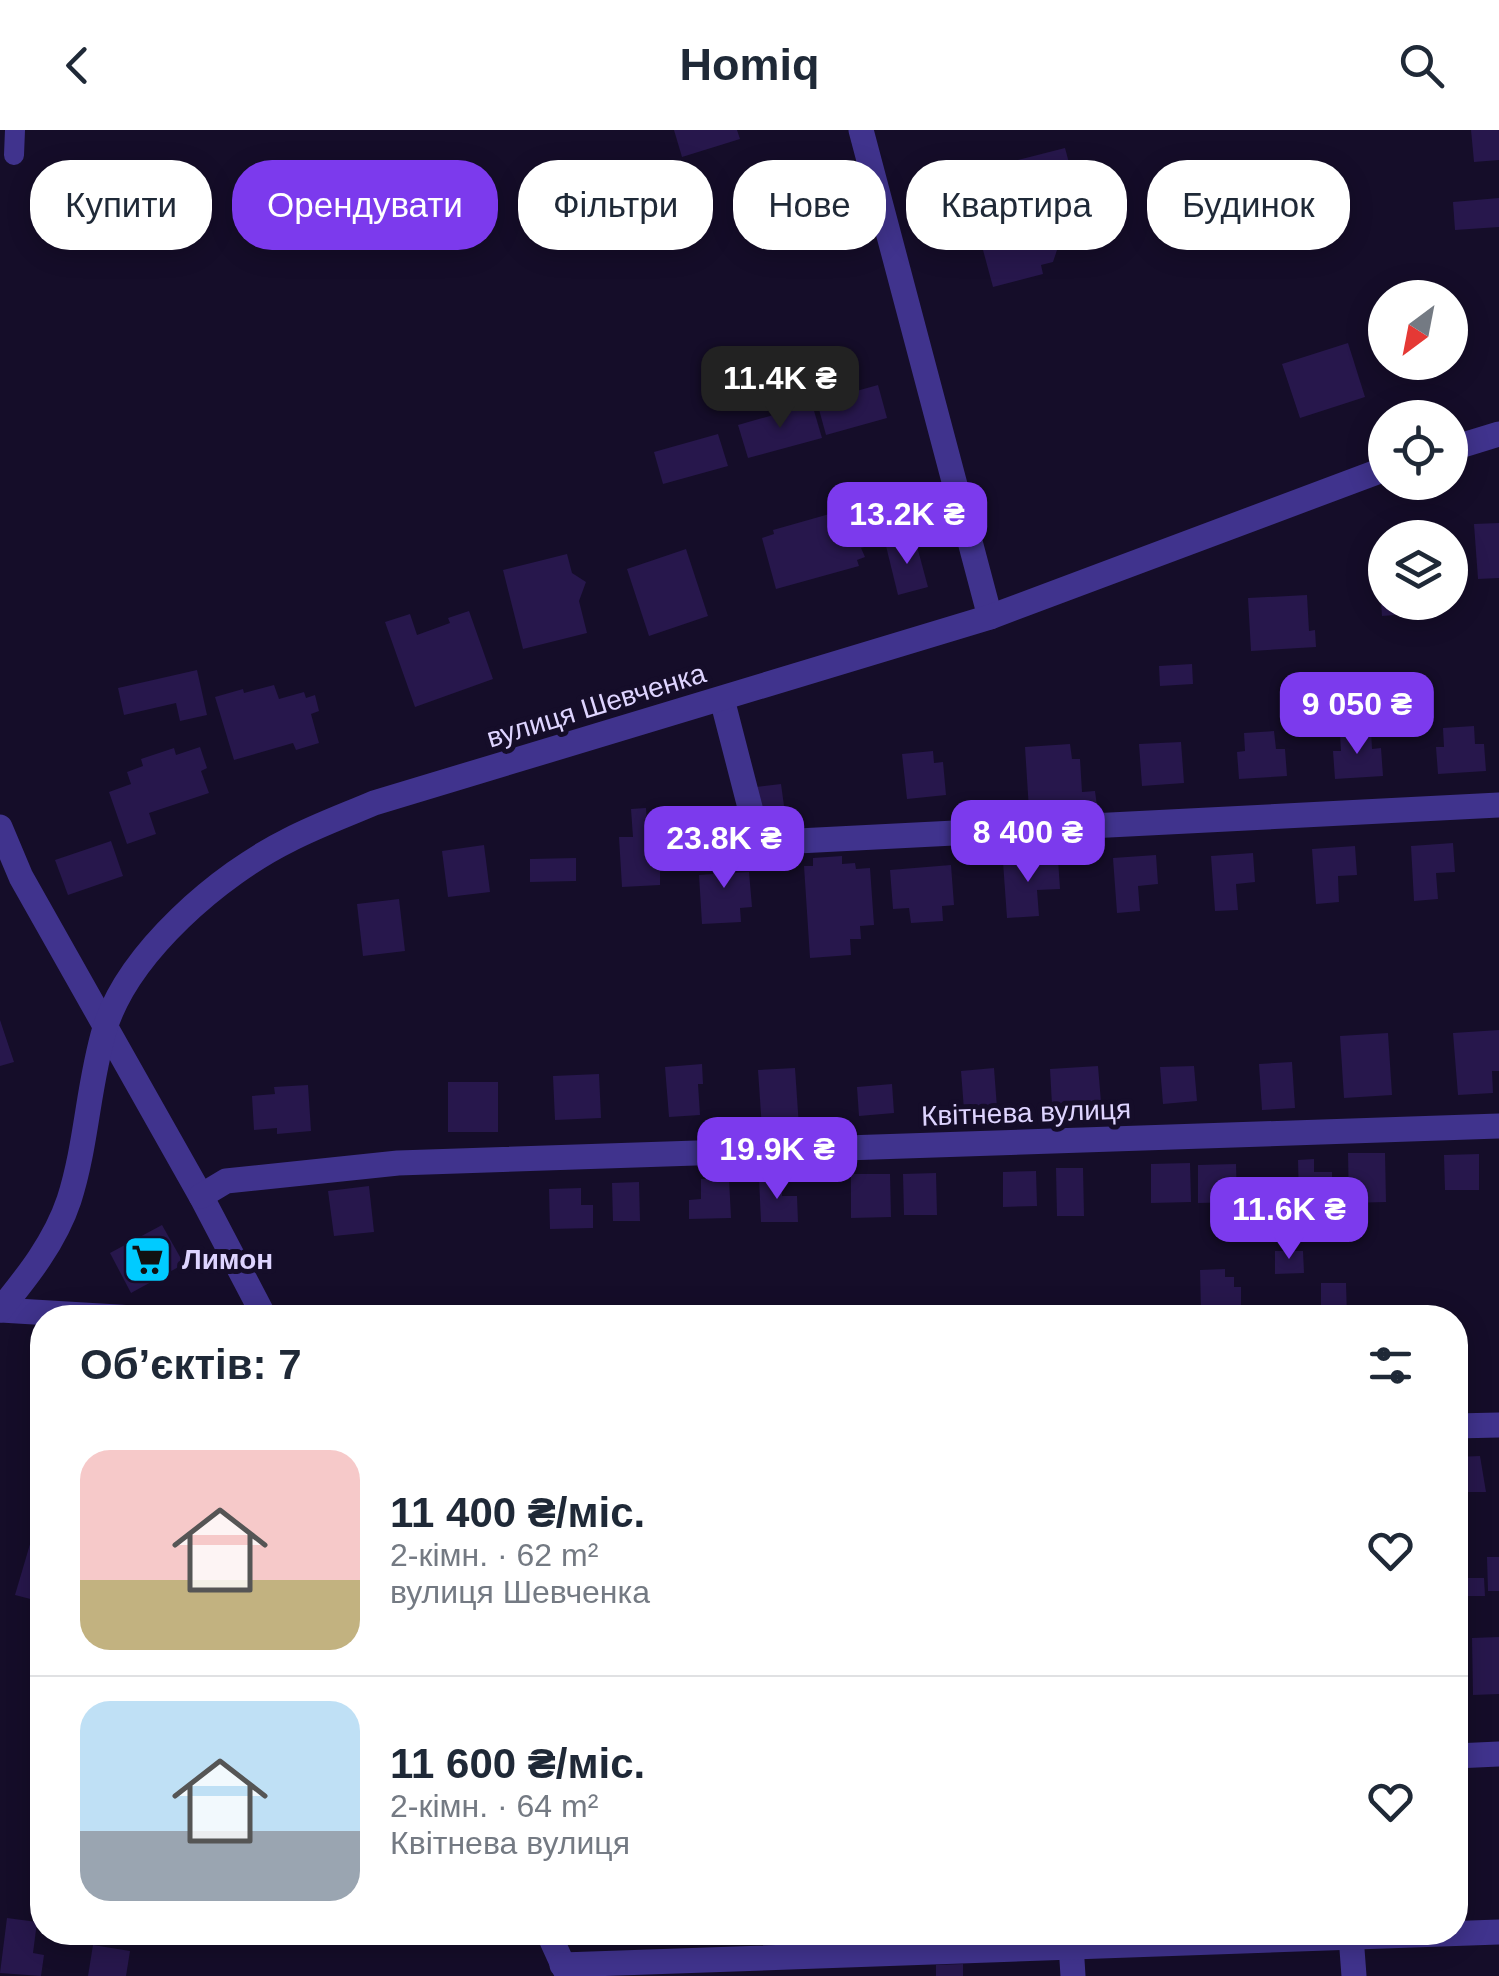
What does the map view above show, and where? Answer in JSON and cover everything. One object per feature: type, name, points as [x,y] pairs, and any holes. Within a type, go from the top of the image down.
[{"type":"street","points":[[861,130],[990,618]]},
{"type":"street","points":[[1468,443],[1499,434]]},
{"type":"street","name":"вулиця Шевченка","points":[[0,1310],[38,1263],[68,1204],[106,1026],[126,986],[188,911],[287,840],[374,803],[990,618],[1368,476]]},
{"type":"street","points":[[722,699],[753,820],[760,836],[778,842],[1499,805]]},
{"type":"street","points":[[0,828],[21,878],[258,1305]]},
{"type":"street","name":"Квітнева вулиця","points":[[200,1196],[226,1181],[398,1163],[1499,1126]]},
{"type":"street","points":[[0,1310],[30,1312]]},
{"type":"street","points":[[1468,1425],[1499,1424]]},
{"type":"street","points":[[1468,1755],[1499,1754]]},
{"type":"street","points":[[1468,1933],[1499,1932]]},
{"type":"street","points":[[554,1945],[565,1970],[1052,1945]]},
{"type":"street","points":[[1071,1945],[1073,1976]]},
{"type":"street","points":[[1352,1945],[1354,1976]]},
{"type":"lane","points":[[14,155],[15,130]]},
{"type":"building","points":[[674,130],[737,130],[740,139],[682,157]]},
{"type":"building","points":[[1471,130],[1499,130],[1499,160],[1474,162]]},
{"type":"building","points":[[1065,148],[1068,160],[1018,160]]},
{"type":"building","points":[[1499,198],[1499,227],[1455,230],[1453,202]]},
{"type":"building","points":[[983,250],[1057,250],[1053,262],[1041,265],[1043,274],[993,287]]},
{"type":"building","points":[[1348,343],[1365,397],[1300,418],[1282,364]]},
{"type":"building","points":[[878,385],[887,418],[826,435],[817,402]]},
{"type":"building","points":[[812,404],[822,438],[748,458],[738,425]]},
{"type":"building","points":[[718,434],[728,466],[663,484],[654,452]]},
{"type":"building","points":[[861,509],[871,545],[861,548],[865,557],[857,560],[859,566],[776,589],[762,538],[774,534],[773,530]]},
{"type":"building","points":[[1499,523],[1499,578],[1478,579],[1474,524]]},
{"type":"building","points":[[915,539],[928,587],[898,595],[886,546]]},
{"type":"building","points":[[686,549],[708,616],[649,636],[627,569]]},
{"type":"building","points":[[567,554],[572,573],[586,582],[579,601],[587,633],[523,649],[503,570]]},
{"type":"building","points":[[1307,595],[1309,631],[1315,630],[1316,647],[1251,651],[1248,598]]},
{"type":"building","points":[[469,611],[493,679],[415,707],[385,622],[410,614],[417,635]]},
{"type":"building","points":[[1192,664],[1193,684],[1160,686],[1159,666]]},
{"type":"building","points":[[197,670],[207,715],[180,721],[176,703],[124,715],[118,688]]},
{"type":"building","points":[[274,685],[279,699],[304,692],[306,698],[315,695],[319,711],[311,714],[319,743],[296,750],[293,743],[234,760],[215,697]]},
{"type":"building","points":[[1474,726],[1475,744],[1484,744],[1486,771],[1438,774],[1436,747],[1444,747],[1443,728]]},
{"type":"building","points":[[1371,730],[1372,749],[1381,748],[1383,776],[1335,779],[1333,751],[1341,751],[1340,733]]},
{"type":"building","points":[[1274,731],[1276,749],[1285,749],[1287,776],[1239,779],[1237,752],[1245,751],[1244,733]]},
{"type":"building","points":[[1181,742],[1184,783],[1142,786],[1139,744]]},
{"type":"building","points":[[1070,744],[1072,759],[1080,759],[1082,792],[1095,791],[1097,806],[1029,810],[1025,747]]},
{"type":"building","points":[[200,747],[207,768],[201,771],[209,793],[149,813],[156,834],[127,844],[109,792],[131,784],[127,772],[143,766],[141,759],[174,748],[176,755]]},
{"type":"building","points":[[933,751],[934,763],[943,762],[946,795],[907,799],[902,754]]},
{"type":"building","points":[[781,784],[785,813],[759,816],[756,787]]},
{"type":"building","points":[[646,808],[648,836],[669,834],[672,870],[660,871],[660,885],[622,887],[619,837],[633,837],[631,809]]},
{"type":"building","points":[[111,841],[123,876],[68,895],[55,860]]},
{"type":"building","points":[[1453,843],[1455,872],[1436,873],[1438,899],[1414,901],[1411,846]]},
{"type":"building","points":[[484,845],[490,892],[448,897],[442,851]]},
{"type":"building","points":[[726,846],[728,873],[749,872],[752,907],[740,908],[741,922],[702,924],[699,875],[713,874],[711,847]]},
{"type":"building","points":[[1355,846],[1357,875],[1338,876],[1339,902],[1316,904],[1312,849]]},
{"type":"building","points":[[1253,853],[1255,882],[1236,884],[1238,910],[1215,911],[1211,856]]},
{"type":"building","points":[[1156,855],[1158,884],[1138,886],[1140,911],[1117,913],[1113,858]]},
{"type":"building","points":[[842,856],[842,864],[870,868],[874,925],[860,926],[861,939],[850,939],[851,955],[810,958],[804,866],[813,866],[813,858]]},
{"type":"building","points":[[576,858],[576,881],[530,882],[530,859]]},
{"type":"building","points":[[1058,859],[1060,889],[1037,890],[1039,916],[1007,918],[1003,862]]},
{"type":"building","points":[[951,865],[954,905],[942,906],[943,921],[911,923],[909,908],[893,909],[890,870]]},
{"type":"building","points":[[399,899],[405,951],[363,956],[357,904]]},
{"type":"building","points":[[0,1020],[14,1062],[0,1066]]},
{"type":"building","points":[[1499,1030],[1499,1071],[1492,1071],[1493,1093],[1458,1095],[1453,1033]]},
{"type":"building","points":[[1388,1033],[1392,1095],[1344,1098],[1340,1036]]},
{"type":"building","points":[[1292,1062],[1295,1108],[1262,1110],[1259,1064]]},
{"type":"building","points":[[702,1064],[703,1084],[698,1084],[700,1115],[669,1117],[665,1067]]},
{"type":"building","points":[[1098,1066],[1101,1102],[1052,1105],[1050,1069]]},
{"type":"building","points":[[1194,1066],[1197,1101],[1163,1104],[1160,1067]]},
{"type":"building","points":[[795,1068],[799,1127],[762,1129],[758,1070]]},
{"type":"building","points":[[994,1068],[997,1108],[964,1110],[961,1071]]},
{"type":"building","points":[[599,1074],[601,1118],[555,1120],[553,1076]]},
{"type":"building","points":[[448,1082],[498,1082],[498,1132],[448,1132]]},
{"type":"building","points":[[892,1084],[894,1113],[859,1116],[857,1087]]},
{"type":"building","points":[[308,1085],[311,1131],[277,1134],[277,1128],[254,1130],[252,1096],[275,1094],[274,1087]]},
{"type":"building","points":[[1348,1153],[1385,1153],[1386,1202],[1349,1203]]},
{"type":"building","points":[[1479,1154],[1479,1190],[1445,1190],[1444,1155]]},
{"type":"building","points":[[1314,1159],[1314,1172],[1332,1172],[1332,1199],[1299,1199],[1298,1160]]},
{"type":"building","points":[[1190,1163],[1191,1202],[1151,1203],[1151,1164]]},
{"type":"building","points":[[1236,1164],[1237,1202],[1198,1203],[1198,1165]]},
{"type":"building","points":[[1056,1168],[1083,1168],[1084,1216],[1057,1216]]},
{"type":"building","points":[[1036,1171],[1037,1206],[1003,1207],[1003,1172]]},
{"type":"building","points":[[936,1173],[937,1215],[904,1215],[903,1174]]},
{"type":"building","points":[[851,1174],[890,1174],[891,1217],[851,1218]]},
{"type":"building","points":[[759,1178],[782,1178],[782,1196],[797,1196],[798,1222],[761,1222]]},
{"type":"building","points":[[701,1179],[729,1179],[731,1218],[689,1219],[689,1200],[701,1199]]},
{"type":"building","points":[[639,1182],[640,1221],[613,1221],[612,1183]]},
{"type":"building","points":[[369,1186],[374,1232],[334,1236],[328,1191]]},
{"type":"building","points":[[581,1188],[581,1205],[593,1205],[593,1228],[550,1229],[549,1189]]},
{"type":"building","name":"Лимон","points":[[162,1225],[184,1264],[131,1293],[110,1253]]},
{"type":"building","points":[[1275,1251],[1303,1251],[1304,1273],[1275,1274]]},
{"type":"building","points":[[1225,1269],[1225,1277],[1234,1277],[1234,1287],[1241,1287],[1241,1305],[1201,1305],[1200,1270]]},
{"type":"building","points":[[1321,1283],[1346,1283],[1347,1305],[1321,1305]]},
{"type":"building","points":[[1468,1456],[1480,1456],[1486,1492],[1468,1492]]},
{"type":"building","points":[[30,1544],[30,1599],[15,1595]]},
{"type":"building","points":[[1487,1557],[1499,1557],[1499,1591],[1488,1591]]},
{"type":"building","points":[[1468,1578],[1484,1578],[1485,1596],[1468,1596]]},
{"type":"building","points":[[1499,1637],[1499,1694],[1473,1695],[1472,1638]]},
{"type":"building","points":[[7,1918],[30,1921],[33,1953],[44,1955],[41,1976],[0,1973]]},
{"type":"building","points":[[93,1945],[130,1951],[126,1976],[88,1976]]},
{"type":"building","points":[[963,1964],[963,1976],[936,1976],[936,1965]]},
{"type":"place","name":"Лимон","points":[[147,1259]]}]
